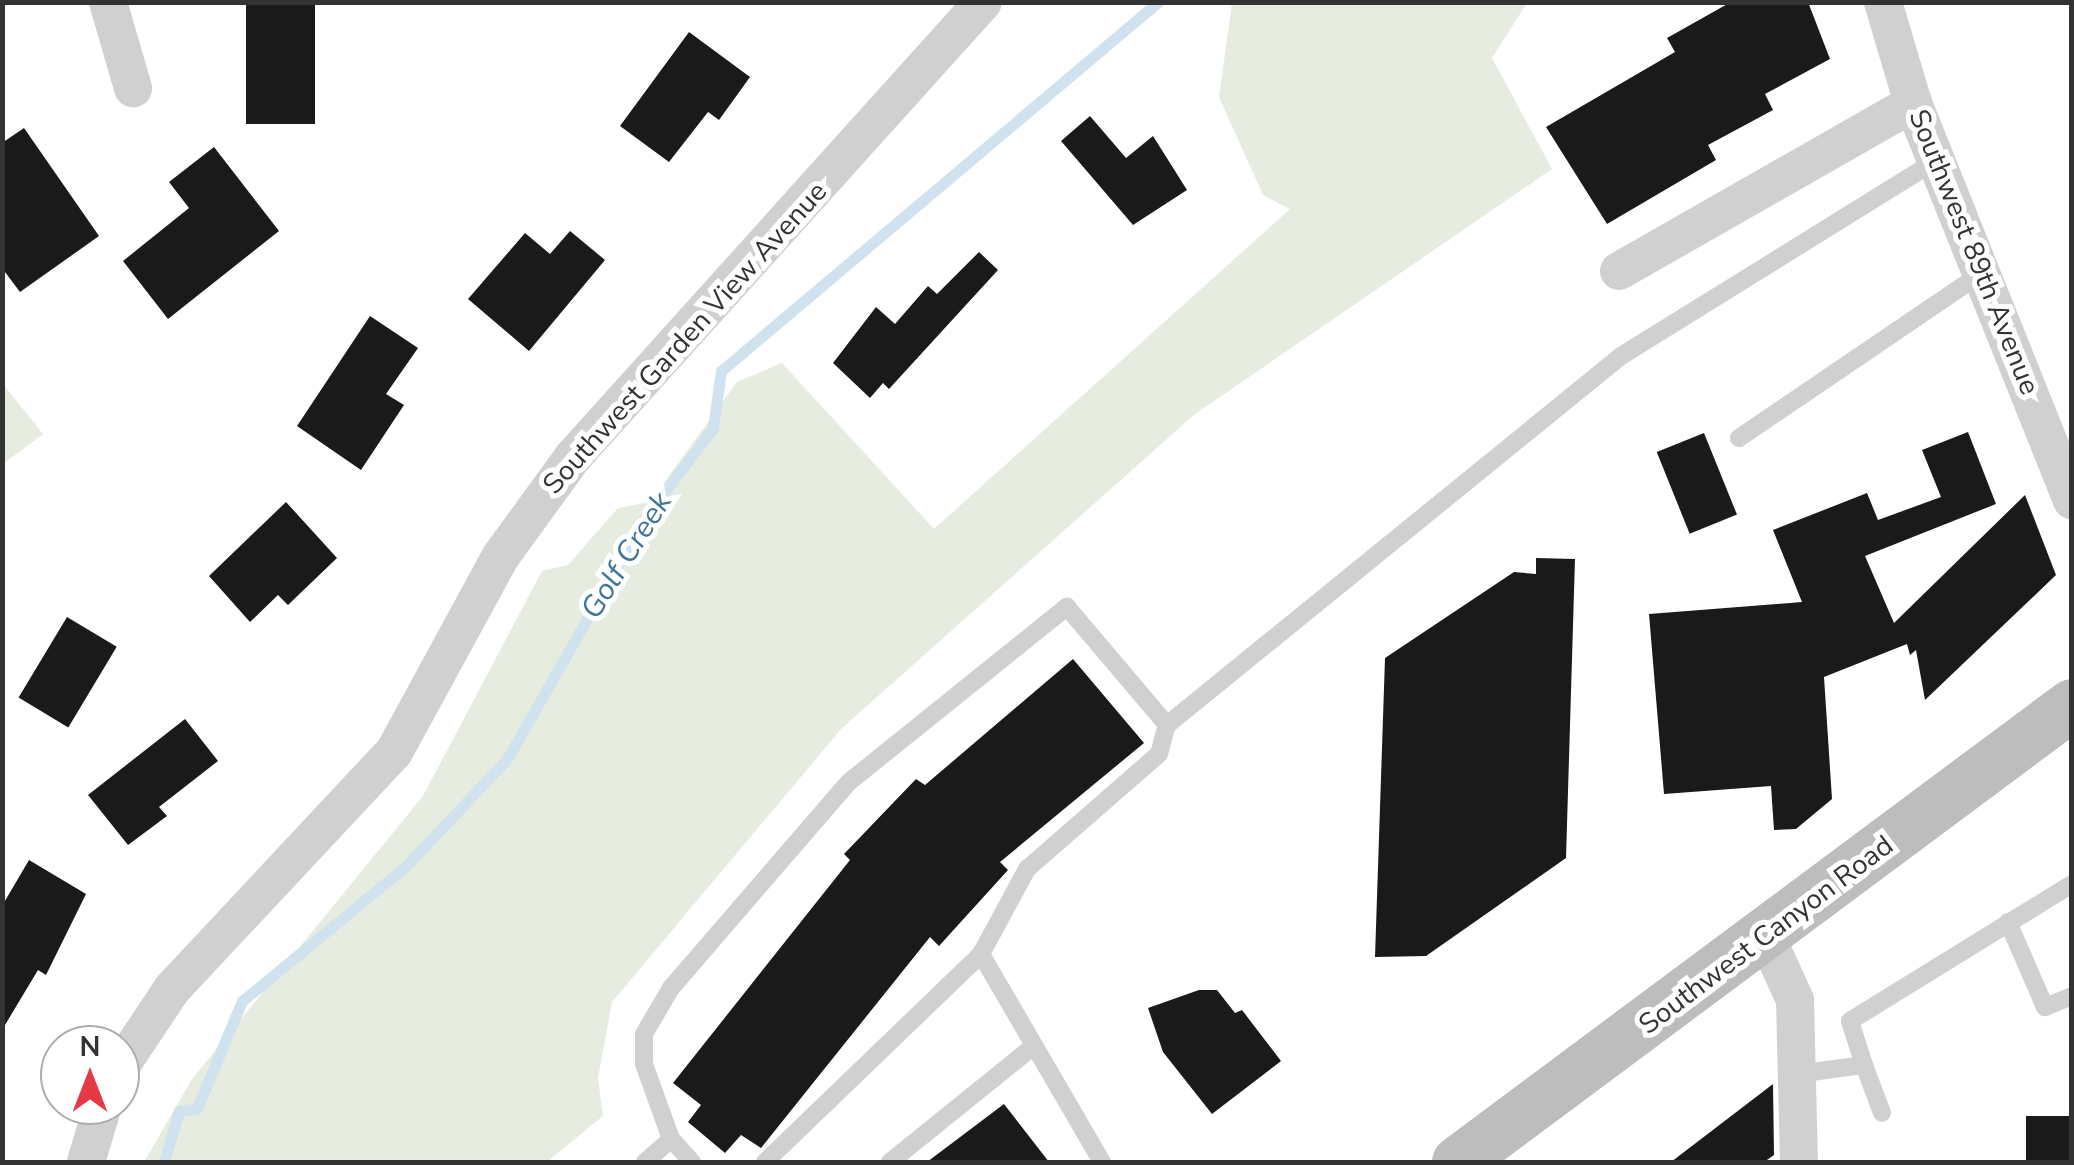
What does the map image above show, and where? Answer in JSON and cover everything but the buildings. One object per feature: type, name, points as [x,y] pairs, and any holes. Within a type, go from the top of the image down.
[{"type":"main road","name":"Southwest Canyon Road","points":[[1458,1162],[2072,705]]},
{"type":"street","points":[[108,2],[132,88]]},
{"type":"street","name":"Southwest Garden View Avenue","points":[[140,1038],[185,974],[394,752],[501,556],[573,456],[982,2]]},
{"type":"street","name":"Southwest 89th Avenue","points":[[1884,2],[1913,103],[2072,500]]},
{"type":"street","points":[[1620,271],[1913,103]]},
{"type":"street","points":[[1766,936],[1794,1000],[1799,1162]]},
{"type":"street","points":[[86,1162],[97,1125]]},
{"type":"lane","points":[[765,1162],[981,954],[1026,869],[1160,754],[1167,725],[1621,356],[1938,160]]},
{"type":"lane","points":[[1739,438],[1983,272]]},
{"type":"lane","points":[[692,1162],[671,1139],[644,1064],[644,1034],[671,988],[849,782],[1067,607],[1167,725]]},
{"type":"lane","points":[[1882,1112],[1850,1021],[2072,884]]},
{"type":"lane","points":[[2008,922],[2045,1007],[2072,996]]},
{"type":"lane","points":[[981,954],[1030,1049],[1102,1162]]},
{"type":"lane","points":[[890,1162],[1030,1049]]},
{"type":"lane","points":[[1797,1074],[1864,1065]]},
{"type":"lane","points":[[645,1162],[671,1139]]},
{"type":"shaded area","points":[[1232,3],[1527,3],[1492,58],[1552,169],[1195,414],[841,729],[612,1002],[598,1078],[603,1116],[547,1162],[144,1162],[192,1079],[423,796],[542,571],[568,565],[618,508],[650,502],[737,382],[782,363],[934,529],[1290,209],[1263,195],[1219,97]]},
{"type":"shaded area","points":[[3,384],[43,434],[3,464]]},
{"type":"waterway","name":"Golf Creek","points":[[164,1162],[179,1111],[197,1108],[242,1001],[406,866],[507,759],[644,519],[713,428],[721,371],[1158,2]]}]
